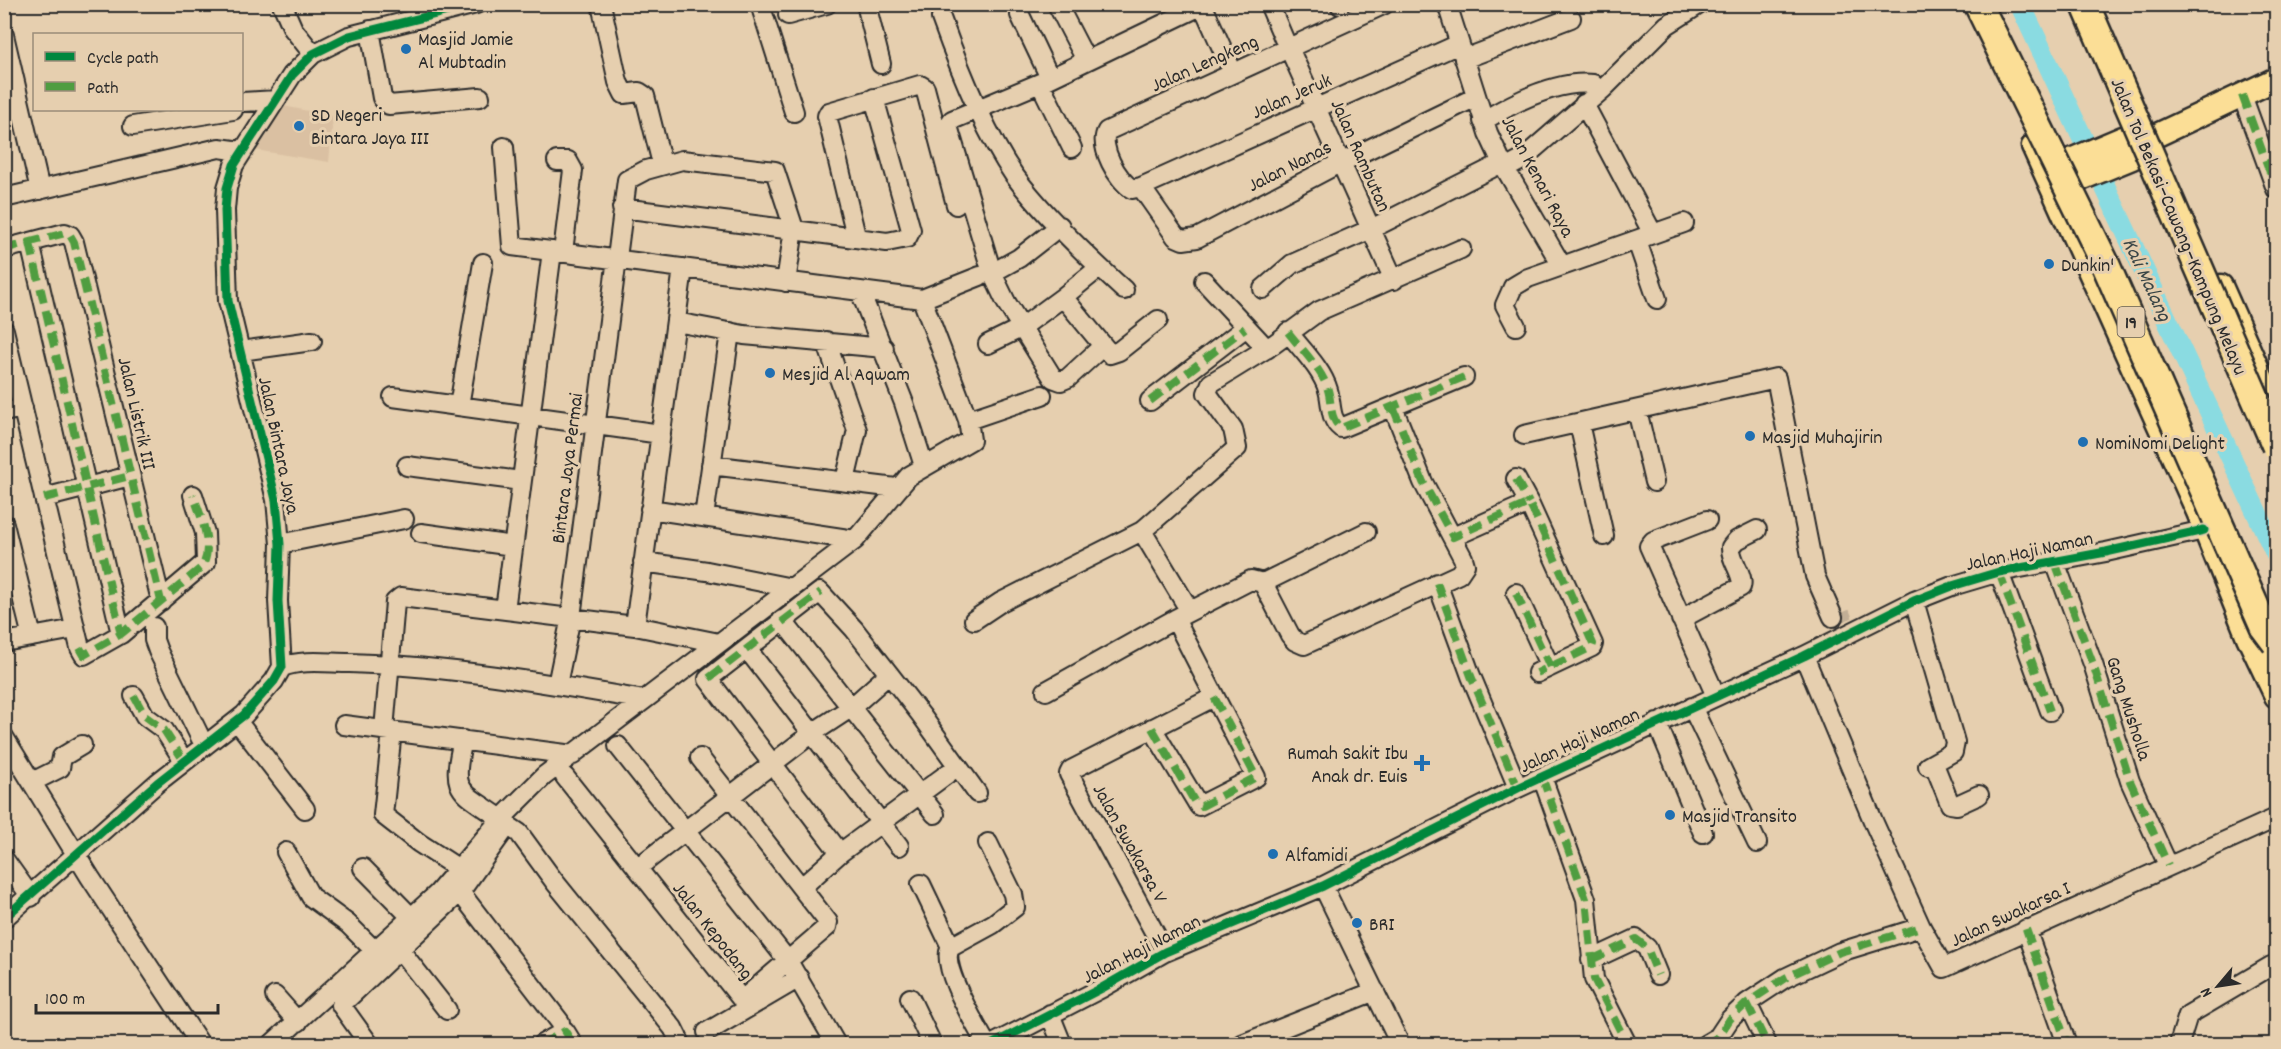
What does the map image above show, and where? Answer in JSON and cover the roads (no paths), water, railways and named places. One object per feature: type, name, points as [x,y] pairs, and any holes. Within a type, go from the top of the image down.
[{"type":"highway","name":"19","points":[[1978,4],[2104,261],[2270,635]]},
{"type":"highway","name":"Jalan Tol Bekasi–Cawang–Kampung Melayu","points":[[2085,4],[2277,446]]},
{"type":"highway","points":[[2270,635],[2277,664]]},
{"type":"main road","points":[[1964,4],[2049,181],[2204,530],[2248,637],[2277,696]]},
{"type":"main road","points":[[2098,4],[2146,141],[2277,410]]},
{"type":"main road","points":[[2049,181],[2072,172],[2116,165],[2132,158],[2146,141],[2277,79]]},
{"type":"main road","points":[[2072,172],[2113,142],[2123,138],[2146,141]]},
{"type":"street","points":[[282,4],[293,29],[313,54]]},
{"type":"street","name":"Jalan Bintara Jaya","points":[[282,667],[278,602],[280,544],[276,500],[228,301],[225,210],[227,188],[242,151],[302,62],[336,41],[433,9],[476,4]]},
{"type":"street","points":[[601,4],[618,82],[624,93],[639,92],[645,96],[660,156]]},
{"type":"street","points":[[760,4],[794,112]]},
{"type":"street","points":[[788,15],[827,4]]},
{"type":"street","points":[[866,4],[881,64]]},
{"type":"street","points":[[1057,4],[1086,60]]},
{"type":"street","name":"Jalan Rambutan","points":[[1269,4],[1394,280]]},
{"type":"street","name":"Jalan Lengkeng","points":[[1141,187],[1132,189],[1122,181],[1104,144],[1107,131],[1287,44],[1386,4]]},
{"type":"street","name":"Jalan Kenari Raya","points":[[1447,4],[1483,121],[1503,166],[1562,266]]},
{"type":"street","points":[[1263,289],[1292,264],[1503,166],[1520,161],[1667,25],[1700,4]]},
{"type":"street","points":[[1103,346],[1068,378],[1061,381],[1053,378],[1044,367],[986,274],[948,131],[952,120],[1045,80],[1204,5],[1229,64]]},
{"type":"street","points":[[1020,15],[1072,148]]},
{"type":"street","points":[[941,18],[956,60],[1002,156],[1016,177],[1099,268],[1124,290]]},
{"type":"street","name":"Jalan Jeruk","points":[[1141,187],[1316,108],[1461,51],[1571,18]]},
{"type":"street","points":[[370,30],[384,102],[389,105],[480,97]]},
{"type":"street","points":[[4,35],[40,190]]},
{"type":"street","points":[[1483,121],[1530,98],[1567,85],[1593,84]]},
{"type":"street","points":[[856,236],[827,116],[829,112],[874,98],[920,85],[925,88],[956,205]]},
{"type":"street","points":[[2242,95],[2277,189]]},
{"type":"street","name":"Jalan Nanas","points":[[1141,187],[1176,237],[1188,240],[1476,97]]},
{"type":"street","points":[[622,208],[856,236],[888,242],[902,241],[907,238],[911,230],[874,98]]},
{"type":"street","points":[[247,104],[274,104]]},
{"type":"street","points":[[1584,104],[1645,237],[1657,299]]},
{"type":"street","points":[[133,126],[227,111]]},
{"type":"street","points":[[504,147],[512,246],[922,299],[986,274],[1019,258],[1060,226]]},
{"type":"street","points":[[4,198],[219,148],[242,151]]},
{"type":"street","name":"Bintara Jaya Permai","points":[[557,685],[571,617],[627,180],[682,160],[770,169],[775,171],[781,185],[794,229]]},
{"type":"street","points":[[505,610],[529,416],[573,170],[568,161],[557,161]]},
{"type":"street","points":[[1516,326],[1505,305],[1513,287],[1528,278],[1684,223]]},
{"type":"street","points":[[786,282],[794,229]]},
{"type":"street","name":"Jalan Listrik III","points":[[30,243],[65,233],[70,235],[160,601]]},
{"type":"street","points":[[4,249],[30,243],[122,634]]},
{"type":"street","points":[[974,620],[1001,602],[1142,531],[1237,448],[1233,429],[1210,398],[1208,387],[1267,349],[1319,311],[1461,249]]},
{"type":"street","points":[[459,406],[483,263]]},
{"type":"street","points":[[634,626],[683,268]]},
{"type":"street","points":[[988,344],[1021,328],[1099,268]]},
{"type":"street","points":[[1204,281],[1245,328],[1267,349]]},
{"type":"street","points":[[860,291],[884,348],[924,466]]},
{"type":"street","points":[[1063,297],[1103,346],[1113,354],[1158,320]]},
{"type":"street","points":[[273,1044],[437,894],[501,819],[544,776],[855,540],[878,516],[896,488],[924,466],[971,440],[968,420],[922,299]]},
{"type":"street","points":[[676,322],[730,332],[884,348]]},
{"type":"street","points":[[1150,401],[1245,328]]},
{"type":"street","points":[[4,330],[8,361],[23,408],[75,629],[84,655],[122,634],[206,562],[205,534],[193,495]]},
{"type":"street","points":[[704,517],[730,332]]},
{"type":"street","points":[[1288,332],[1323,378],[1328,391],[1329,407],[1339,427],[1355,424],[1464,377]]},
{"type":"street","points":[[241,351],[312,341]]},
{"type":"street","points":[[826,341],[857,430],[845,482]]},
{"type":"street","points":[[1524,435],[1776,378],[1814,560],[1823,572],[1841,624]]},
{"type":"street","points":[[968,420],[1042,395]]},
{"type":"street","points":[[393,397],[661,434]]},
{"type":"street","points":[[1263,583],[1290,635],[1295,641],[1304,645],[1463,570],[1463,558],[1423,482],[1393,407]]},
{"type":"street","points":[[4,412],[23,408]]},
{"type":"street","points":[[1637,410],[1654,482]]},
{"type":"street","points":[[1580,423],[1604,536]]},
{"type":"street","points":[[711,465],[896,488]]},
{"type":"street","points":[[407,466],[521,481]]},
{"type":"street","points":[[44,498],[130,476]]},
{"type":"street","points":[[1516,479],[1593,644],[1592,647],[1543,670],[1516,593]]},
{"type":"street","points":[[1453,537],[1529,503]]},
{"type":"street","points":[[650,509],[855,540]]},
{"type":"street","points":[[280,544],[404,519]]},
{"type":"street","points":[[1707,520],[1653,541],[1649,546],[1716,696]]},
{"type":"street","points":[[4,524],[32,637]]},
{"type":"street","points":[[1681,619],[1741,587],[1742,580],[1732,558],[1731,547],[1737,540],[1757,530]]},
{"type":"street","name":"Jalan Haji Naman","points":[[993,1044],[1102,988],[1165,952],[1323,886],[1518,788],[1804,656],[1841,624],[1999,572],[2204,530]]},
{"type":"street","points":[[1142,531],[1183,615],[1214,697],[1256,777],[1202,807],[1196,804],[1152,728]]},
{"type":"street","points":[[1047,691],[1251,580],[1263,583],[1366,532]]},
{"type":"street","points":[[422,533],[513,546]]},
{"type":"street","points":[[643,562],[707,571],[792,588]]},
{"type":"street","name":"Gang Musholla","points":[[2055,562],[2093,664],[2130,781],[2168,865]]},
{"type":"street","points":[[1999,572],[2050,711]]},
{"type":"street","points":[[1437,583],[1471,676],[1518,788]]},
{"type":"street","points":[[840,853],[709,680],[710,676],[822,592],[889,675],[977,793]]},
{"type":"street","points":[[459,870],[383,815],[389,665],[395,602],[401,597],[571,617],[634,626],[719,643]]},
{"type":"street","points":[[1914,601],[1955,742],[1953,752],[1931,765],[1950,804],[1957,805],[1978,795]]},
{"type":"street","points":[[782,620],[935,814]]},
{"type":"street","points":[[154,627],[154,640],[158,651],[204,745]]},
{"type":"street","points":[[4,642],[75,629]]},
{"type":"street","points":[[747,649],[899,846]]},
{"type":"street","name":"Jalan Swakarsa I","points":[[1804,656],[1874,823],[1921,927],[1944,968],[2168,865],[2277,818]]},
{"type":"street","points":[[4,918],[78,856],[131,805],[237,721],[274,681],[282,667],[305,662],[389,665],[557,685],[644,700]]},
{"type":"street","points":[[565,777],[637,868],[811,734],[852,707],[889,675]]},
{"type":"street","points":[[134,696],[145,716],[164,730],[184,761]]},
{"type":"street","name":"Jalan Swakarsa V","points":[[1165,952],[1070,778],[1071,770],[1214,697]]},
{"type":"street","points":[[1692,707],[1757,843]]},
{"type":"street","points":[[237,721],[305,810]]},
{"type":"street","points":[[1656,723],[1703,833]]},
{"type":"street","points":[[344,725],[573,754]]},
{"type":"street","points":[[4,737],[200,1044]]},
{"type":"street","points":[[463,741],[455,771],[458,784],[466,794],[501,819]]},
{"type":"street","points":[[33,782],[60,768],[62,757],[82,745]]},
{"type":"street","points":[[618,746],[788,962],[836,1044]]},
{"type":"street","points":[[700,758],[802,887],[828,924],[788,962]]},
{"type":"street","points":[[802,887],[840,853],[958,766]]},
{"type":"street","points":[[1542,777],[1586,899],[1594,978],[1627,1044]]},
{"type":"street","points":[[369,1044],[340,1005],[460,892],[505,829],[513,827],[673,1028],[681,1044]]},
{"type":"street","points":[[987,1044],[957,987],[948,955],[951,946],[993,924],[1015,907],[1013,894],[988,843]]},
{"type":"street","points":[[286,852],[311,897],[348,924],[376,952]]},
{"type":"street","points":[[4,859],[31,897]]},
{"type":"street","points":[[363,868],[411,917]]},
{"type":"street","name":"Jalan Kepodang","points":[[637,868],[740,999],[745,999],[788,962]]},
{"type":"street","points":[[921,884],[951,946]]},
{"type":"street","points":[[1323,886],[1400,1044]]},
{"type":"street","points":[[460,892],[560,1022]]},
{"type":"street","points":[[1706,1044],[1718,1037],[1730,1019],[1747,1003],[1785,978],[1824,958],[1921,927]]},
{"type":"street","points":[[2026,929],[2067,1044]]},
{"type":"street","points":[[1591,960],[1636,939],[1647,948],[1658,975]]},
{"type":"street","points":[[400,950],[447,1010]]},
{"type":"street","points":[[2179,1044],[2188,1015],[2271,966]]},
{"type":"street","points":[[707,1032],[799,978]]},
{"type":"street","points":[[1242,1044],[1275,1039],[1375,991]]},
{"type":"street","points":[[275,996],[298,1022]]},
{"type":"street","points":[[910,998],[932,1044]]},
{"type":"street","points":[[1747,1003],[1767,1044]]},
{"type":"street","points":[[1050,1014],[1062,1044]]},
{"type":"street","points":[[542,1044],[565,1031],[573,1044]]},
{"type":"waterway","name":"Kali Malang","points":[[2020,4],[2276,554]]},
{"type":"tunnel","points":[[1841,613],[1844,621]]},
{"type":"place","name":"Masjid Jamie Al Mubtadin","points":[[406,49]]},
{"type":"place","name":"SD Negeri Bintara Jaya III","points":[[299,126]]},
{"type":"place","name":"Dunkin'","points":[[2049,264]]},
{"type":"place","name":"Mesjid Al Aqwam","points":[[770,373]]},
{"type":"place","name":"Masjid Muhajirin","points":[[1750,436]]},
{"type":"place","name":"NomiNomi Delight","points":[[2083,442]]},
{"type":"place","name":"Rumah Sakit Ibu Anak dr. Euis","points":[[1422,763]]},
{"type":"place","name":"Masjid Transito","points":[[1670,815]]},
{"type":"place","name":"Alfamidi","points":[[1273,854]]},
{"type":"place","name":"BRI","points":[[1357,923]]}]
